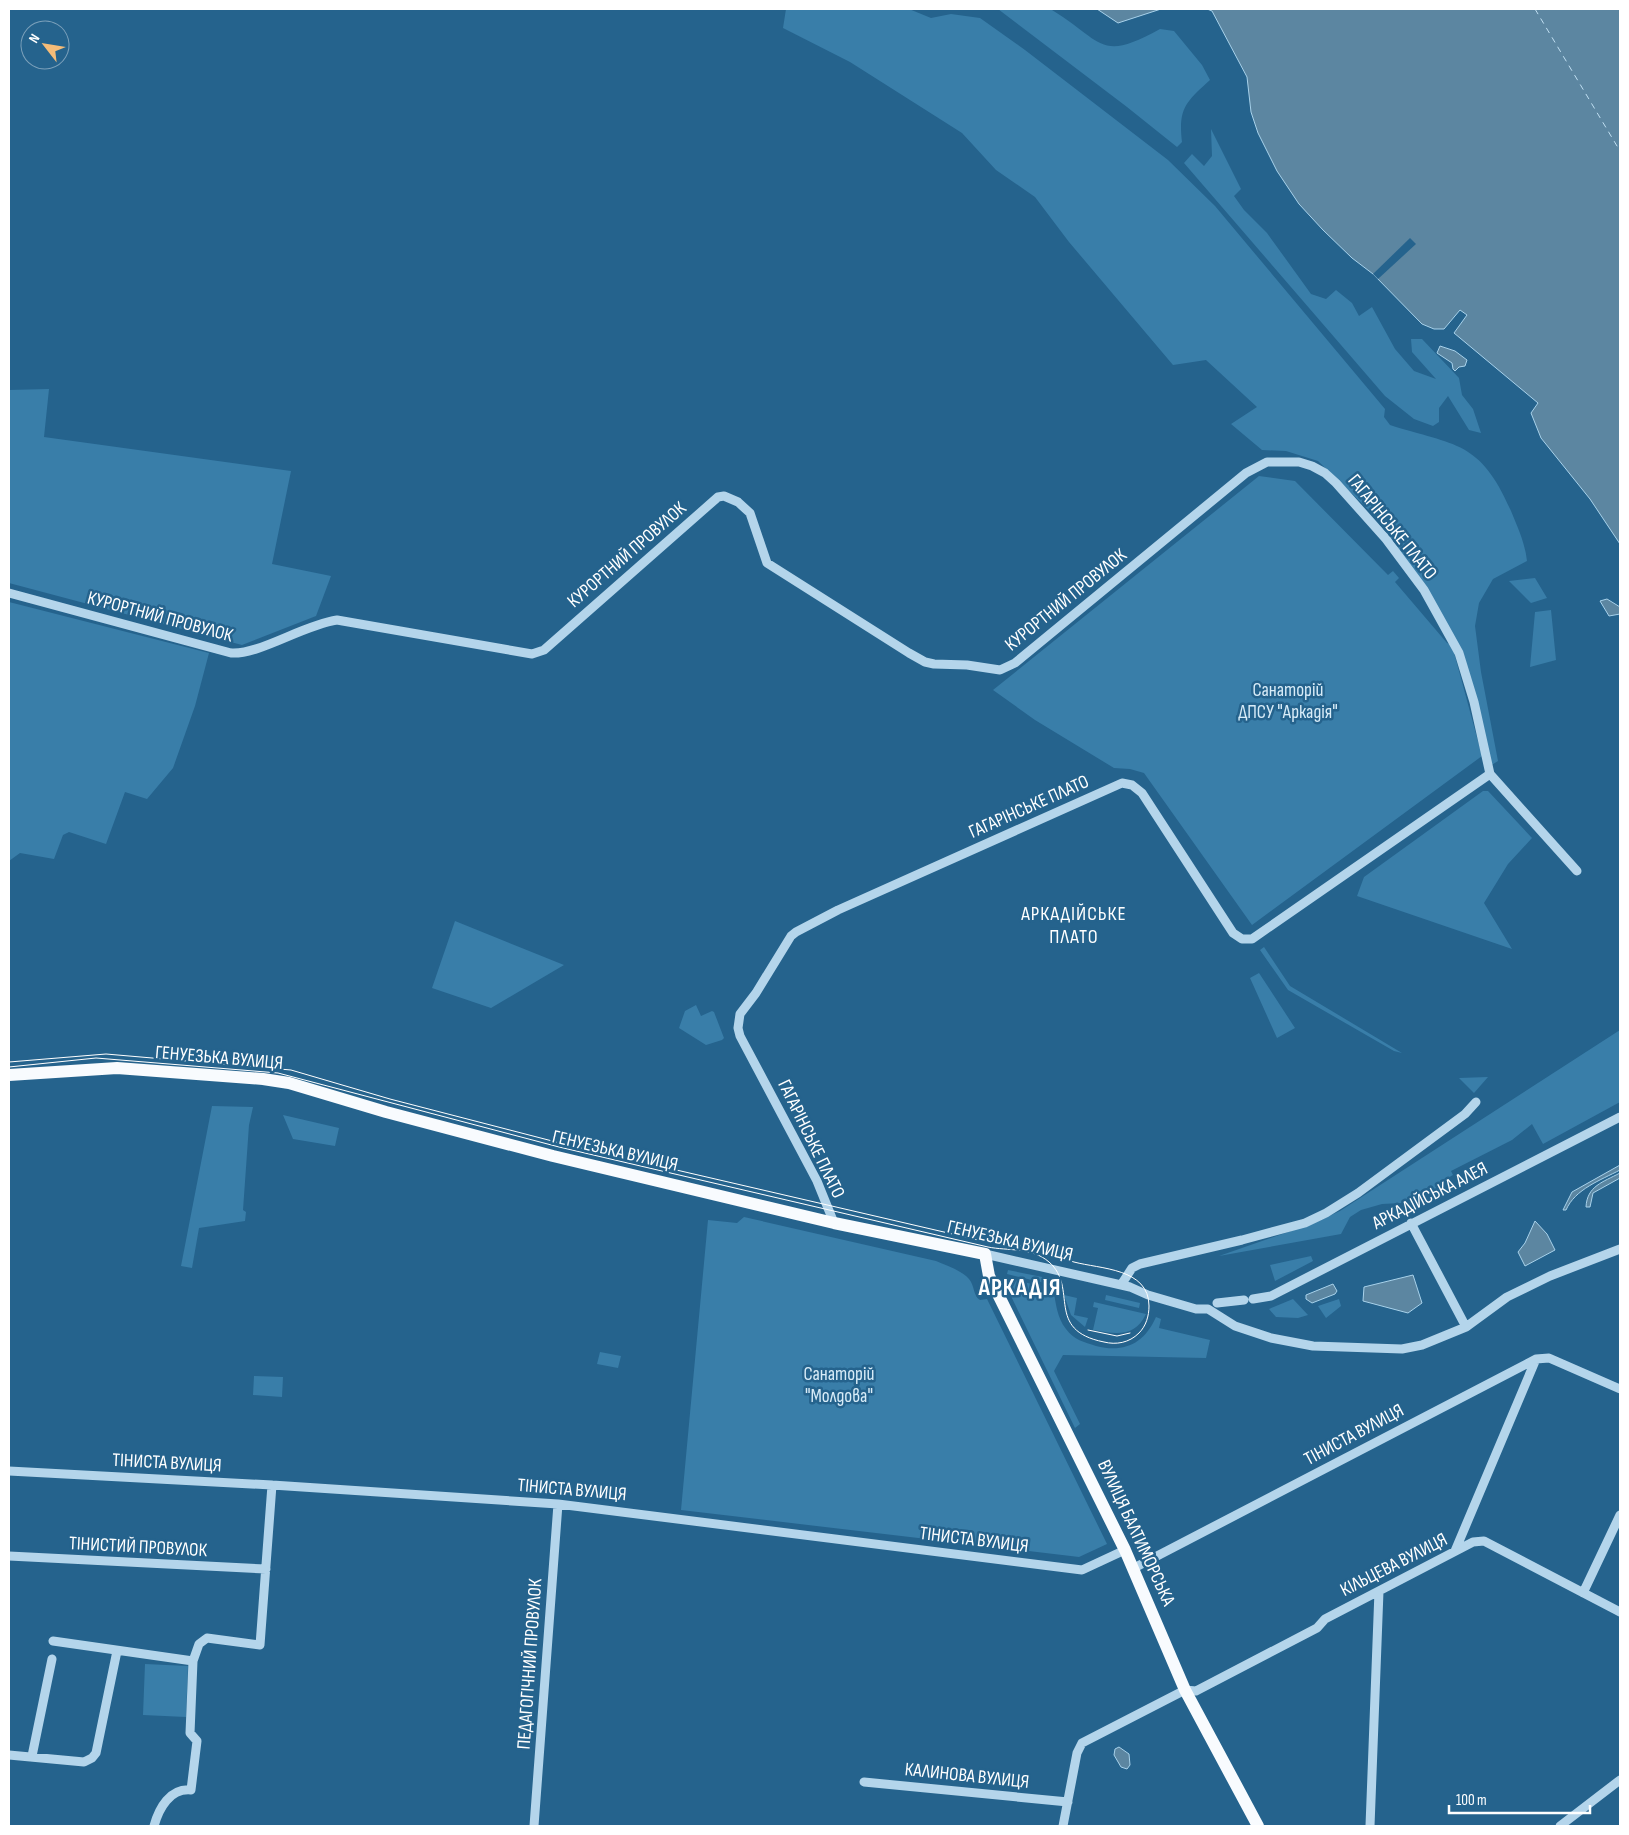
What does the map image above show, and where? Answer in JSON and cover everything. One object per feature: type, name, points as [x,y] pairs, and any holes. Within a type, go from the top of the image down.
[{"type":"main road","name":"ГЕНУЕЗЬКА ВУЛИЦЯ","points":[[9,1075],[117,1068],[263,1079],[289,1083],[386,1112],[553,1156],[834,1223],[985,1254]]},
{"type":"main road","name":"ВУЛИЦЯ БАЛТИМОРСЬКА","points":[[985,1254],[988,1276],[1134,1568],[1185,1690],[1258,1826]]},
{"type":"street","name":"ГАГАРІНСЬКЕ ПЛАТО","points":[[1172,536],[1258,465],[1267,462],[1299,462],[1325,472],[1386,539],[1424,590],[1459,653],[1474,702],[1490,774],[1577,871]]},
{"type":"street","name":"КУРОРТНИЙ ПРОВУЛОК","points":[[9,594],[231,653],[244,652],[306,627],[338,620],[532,654],[544,650],[718,497],[724,496],[738,502],[750,513],[767,563],[858,622],[924,662],[1000,670],[1015,663],[1057,626],[1172,536]]},
{"type":"street","name":"ГАГАРІНСЬКЕ ПЛАТО","points":[[834,1223],[817,1181],[740,1036],[738,1028],[740,1014],[744,1007],[756,993],[791,936],[796,932],[838,910],[1122,783],[1132,785],[1142,793],[1233,933],[1242,939],[1252,939],[1490,774]]},
{"type":"street","points":[[1125,1286],[1132,1268],[1140,1264],[1306,1223],[1326,1213],[1358,1193],[1465,1114],[1476,1102]]},
{"type":"street","name":"АРКАДІЙСЬКА АЛЕЯ","points":[[1217,1303],[1271,1296],[1620,1117]]},
{"type":"street","points":[[1411,1223],[1466,1327],[1507,1297],[1550,1276],[1620,1249]]},
{"type":"street","name":"ГЕНУЕЗЬКА ВУЛИЦЯ","points":[[985,1254],[1125,1286],[1196,1309],[1208,1309],[1235,1326],[1271,1338],[1313,1346],[1402,1349],[1422,1345],[1466,1327]]},
{"type":"street","points":[[1454,1551],[1536,1359],[1549,1358],[1620,1389]]},
{"type":"street","name":"ТІНИСТА ВУЛИЦЯ","points":[[1134,1568],[1536,1359]]},
{"type":"street","name":"ТІНИСТА ВУЛИЦЯ","points":[[9,1471],[272,1485],[558,1504],[1082,1570],[1125,1550]]},
{"type":"street","points":[[154,1826],[165,1803],[173,1793],[191,1790],[197,1741],[190,1733],[193,1661],[198,1644],[207,1638],[260,1645],[272,1485]]},
{"type":"street","name":"ПЕДАГОГІЧНИЙ ПРОВУЛОК","points":[[534,1826],[558,1504]]},
{"type":"street","points":[[1583,1593],[1620,1515]]},
{"type":"street","name":"КІЛЬЦЕВА ВУЛИЦЯ","points":[[1063,1826],[1077,1753],[1082,1744],[1185,1690],[1196,1691],[1317,1628],[1324,1619],[1473,1542],[1484,1541],[1620,1612]]},
{"type":"street","name":"ТІНИСТИЙ ПРОВУЛОК","points":[[9,1556],[266,1570]]},
{"type":"street","points":[[1370,1826],[1378,1590]]},
{"type":"street","points":[[53,1641],[193,1661]]},
{"type":"street","points":[[9,1755],[84,1762],[92,1758],[96,1753],[117,1651]]},
{"type":"street","points":[[32,1756],[52,1659]]},
{"type":"street","points":[[1560,1826],[1620,1780]]},
{"type":"street","name":"КАЛИНОВА ВУЛИЦЯ","points":[[864,1782],[1068,1802]]},
{"type":"green space","points":[[1034,7],[1052,10],[1092,39],[1112,46],[1125,45],[1160,29],[1174,31],[1202,65],[1210,80],[1195,94],[1186,106],[1181,121],[1182,142],[1177,147],[998,9]]},
{"type":"green space","points":[[786,9],[909,9],[931,18],[951,14],[980,18],[1025,50],[1168,160],[1215,206],[1385,409],[1384,417],[1390,425],[1449,443],[1464,449],[1476,458],[1500,488],[1519,530],[1527,561],[1493,579],[1479,603],[1475,626],[1481,672],[1498,761],[1490,766],[1463,652],[1408,563],[1378,519],[1318,461],[1286,451],[1262,450],[1231,424],[1257,407],[1206,360],[1173,365],[1069,242],[1035,197],[996,170],[962,133],[850,62],[783,28]]},
{"type":"green space","points":[[1211,129],[1241,189],[1234,196],[1244,210],[1267,233],[1311,294],[1326,299],[1336,290],[1352,303],[1359,316],[1372,307],[1395,349],[1414,371],[1436,379],[1412,352],[1411,339],[1422,339],[1459,378],[1462,395],[1473,409],[1481,433],[1469,430],[1448,396],[1439,408],[1439,422],[1433,426],[1414,419],[1385,396],[1184,163],[1192,154],[1204,166],[1212,156]]},
{"type":"green space","points":[[49,389],[44,437],[291,471],[272,564],[331,576],[316,616],[242,645],[9,583],[9,390]]},
{"type":"green space","name":"Санаторій ДПСУ \"Аркадія\"","points":[[1259,476],[1295,481],[1388,575],[1393,571],[1399,578],[1395,582],[1447,643],[1452,645],[1482,756],[1252,925],[1144,773],[1130,769],[1114,768],[1035,720],[993,690]]},
{"type":"green space","points":[[1535,578],[1547,598],[1531,603],[1509,581]]},
{"type":"green space","points":[[9,602],[209,653],[195,706],[173,768],[147,799],[125,792],[106,844],[69,832],[63,835],[54,859],[20,853],[9,861]]},
{"type":"green space","points":[[1551,610],[1556,660],[1530,667],[1535,612]]},
{"type":"green space","points":[[1483,791],[1488,791],[1532,838],[1508,864],[1484,903],[1512,949],[1357,896],[1364,877]]},
{"type":"green space","points":[[455,921],[564,965],[491,1008],[432,988]]},
{"type":"green space","points":[[1264,947],[1290,986],[1402,1053],[1394,1051],[1288,990],[1260,950]]},
{"type":"green space","points":[[1259,973],[1295,1028],[1277,1038],[1250,978]]},
{"type":"green space","points":[[696,1005],[701,1016],[712,1011],[714,1012],[724,1038],[722,1040],[706,1045],[679,1028],[685,1011]]},
{"type":"green space","points":[[1620,1030],[1620,1102],[1543,1144],[1532,1124],[1512,1140],[1451,1171],[1453,1175],[1435,1185],[1438,1191],[1433,1194],[1430,1188],[1401,1203],[1382,1204],[1361,1210],[1350,1217],[1341,1234],[1219,1256],[1314,1223],[1340,1211]]},
{"type":"green space","points":[[1488,1077],[1474,1093],[1459,1078]]},
{"type":"green space","points":[[212,1106],[253,1107],[249,1125],[243,1210],[246,1212],[245,1221],[199,1228],[192,1268],[181,1266]]},
{"type":"green space","points":[[283,1115],[339,1128],[335,1146],[293,1139]]},
{"type":"green space","name":"Санаторій \"Молдова\"","points":[[744,1217],[936,1261],[954,1268],[966,1276],[971,1282],[978,1298],[980,1300],[987,1299],[1107,1544],[1079,1557],[681,1510],[708,1220],[737,1223]]},
{"type":"green space","points":[[1311,1256],[1313,1261],[1275,1281],[1270,1265]]},
{"type":"green space","points":[[1008,1270],[1057,1280],[1057,1286],[1007,1274]]},
{"type":"green space","points":[[1006,1278],[1053,1289],[1057,1310],[1063,1325],[1072,1336],[1083,1342],[1106,1348],[1124,1347],[1139,1340],[1146,1334],[1156,1317],[1161,1319],[1159,1328],[1210,1340],[1206,1358],[1063,1355],[1054,1371],[1080,1424],[1075,1428],[1008,1290]]},
{"type":"green space","points":[[1064,1295],[1077,1298],[1074,1315],[1088,1318],[1085,1327],[1071,1315]]},
{"type":"green space","points":[[1106,1295],[1140,1303],[1139,1308],[1105,1300]]},
{"type":"green space","points":[[1293,1299],[1308,1315],[1298,1318],[1276,1317],[1269,1309]]},
{"type":"green space","points":[[1339,1299],[1341,1306],[1326,1318],[1318,1306]]},
{"type":"green space","points":[[1094,1302],[1146,1314],[1141,1322],[1130,1331],[1109,1333],[1093,1330],[1098,1308],[1093,1307]]},
{"type":"green space","points":[[600,1352],[621,1356],[618,1368],[597,1364]]},
{"type":"green space","points":[[254,1376],[283,1377],[282,1397],[253,1395]]},
{"type":"green space","points":[[145,1664],[188,1666],[186,1717],[143,1715]]},
{"type":"shaded area","points":[[1097,9],[1161,9],[1118,23]]},
{"type":"shaded area","points":[[1207,9],[1620,9],[1620,544],[1590,499],[1541,438],[1531,413],[1538,403],[1454,333],[1467,315],[1460,310],[1444,329],[1434,329],[1422,324],[1373,274],[1352,258],[1323,230],[1299,204],[1277,171],[1258,133],[1251,112],[1247,77],[1212,11]]},
{"type":"shaded area","points":[[1440,346],[1455,351],[1467,360],[1465,366],[1459,367],[1455,371],[1452,363],[1437,353]]},
{"type":"shaded area","points":[[1607,599],[1620,607],[1620,614],[1609,616],[1600,601]]},
{"type":"shaded area","points":[[1620,1165],[1620,1170],[1582,1191],[1566,1210],[1563,1210],[1572,1192]]},
{"type":"shaded area","points":[[1620,1173],[1620,1178],[1593,1193],[1590,1207],[1586,1207],[1589,1194],[1597,1185]]},
{"type":"shaded area","points":[[1535,1221],[1547,1234],[1555,1250],[1525,1266],[1518,1252],[1525,1243]]},
{"type":"shaded area","points":[[1413,1275],[1422,1303],[1408,1313],[1363,1301],[1364,1287]]},
{"type":"shaded area","points":[[1333,1284],[1337,1291],[1335,1294],[1312,1303],[1306,1299],[1306,1295]]},
{"type":"shaded area","points":[[1119,1747],[1129,1754],[1130,1765],[1127,1769],[1121,1767],[1114,1755],[1115,1749]]},
{"type":"pier","points":[[1410,238],[1416,244],[1378,279],[1373,274]]},
{"type":"ferry route","points":[[1535,9],[1620,151]]},
{"type":"tram line","points":[[9,1062],[106,1054],[291,1070],[390,1099],[560,1143],[987,1242],[1039,1249],[1071,1261],[1121,1272],[1141,1284],[1147,1293],[1148,1317],[1141,1330],[1131,1339],[1118,1343],[1104,1342],[1086,1336],[1074,1328],[1068,1318],[1058,1272],[1049,1262],[1035,1254],[1020,1250],[988,1247],[559,1147],[278,1073],[96,1058],[9,1067]]},
{"type":"tram line","points":[[1088,1330],[1117,1336],[1130,1333]]},
{"type":"district","name":"АРКАДІЙСЬКЕ ПЛАТО","points":[[1074,926]]},
{"type":"district","name":"АРКАДІЯ","points":[[1020,1287]]}]
